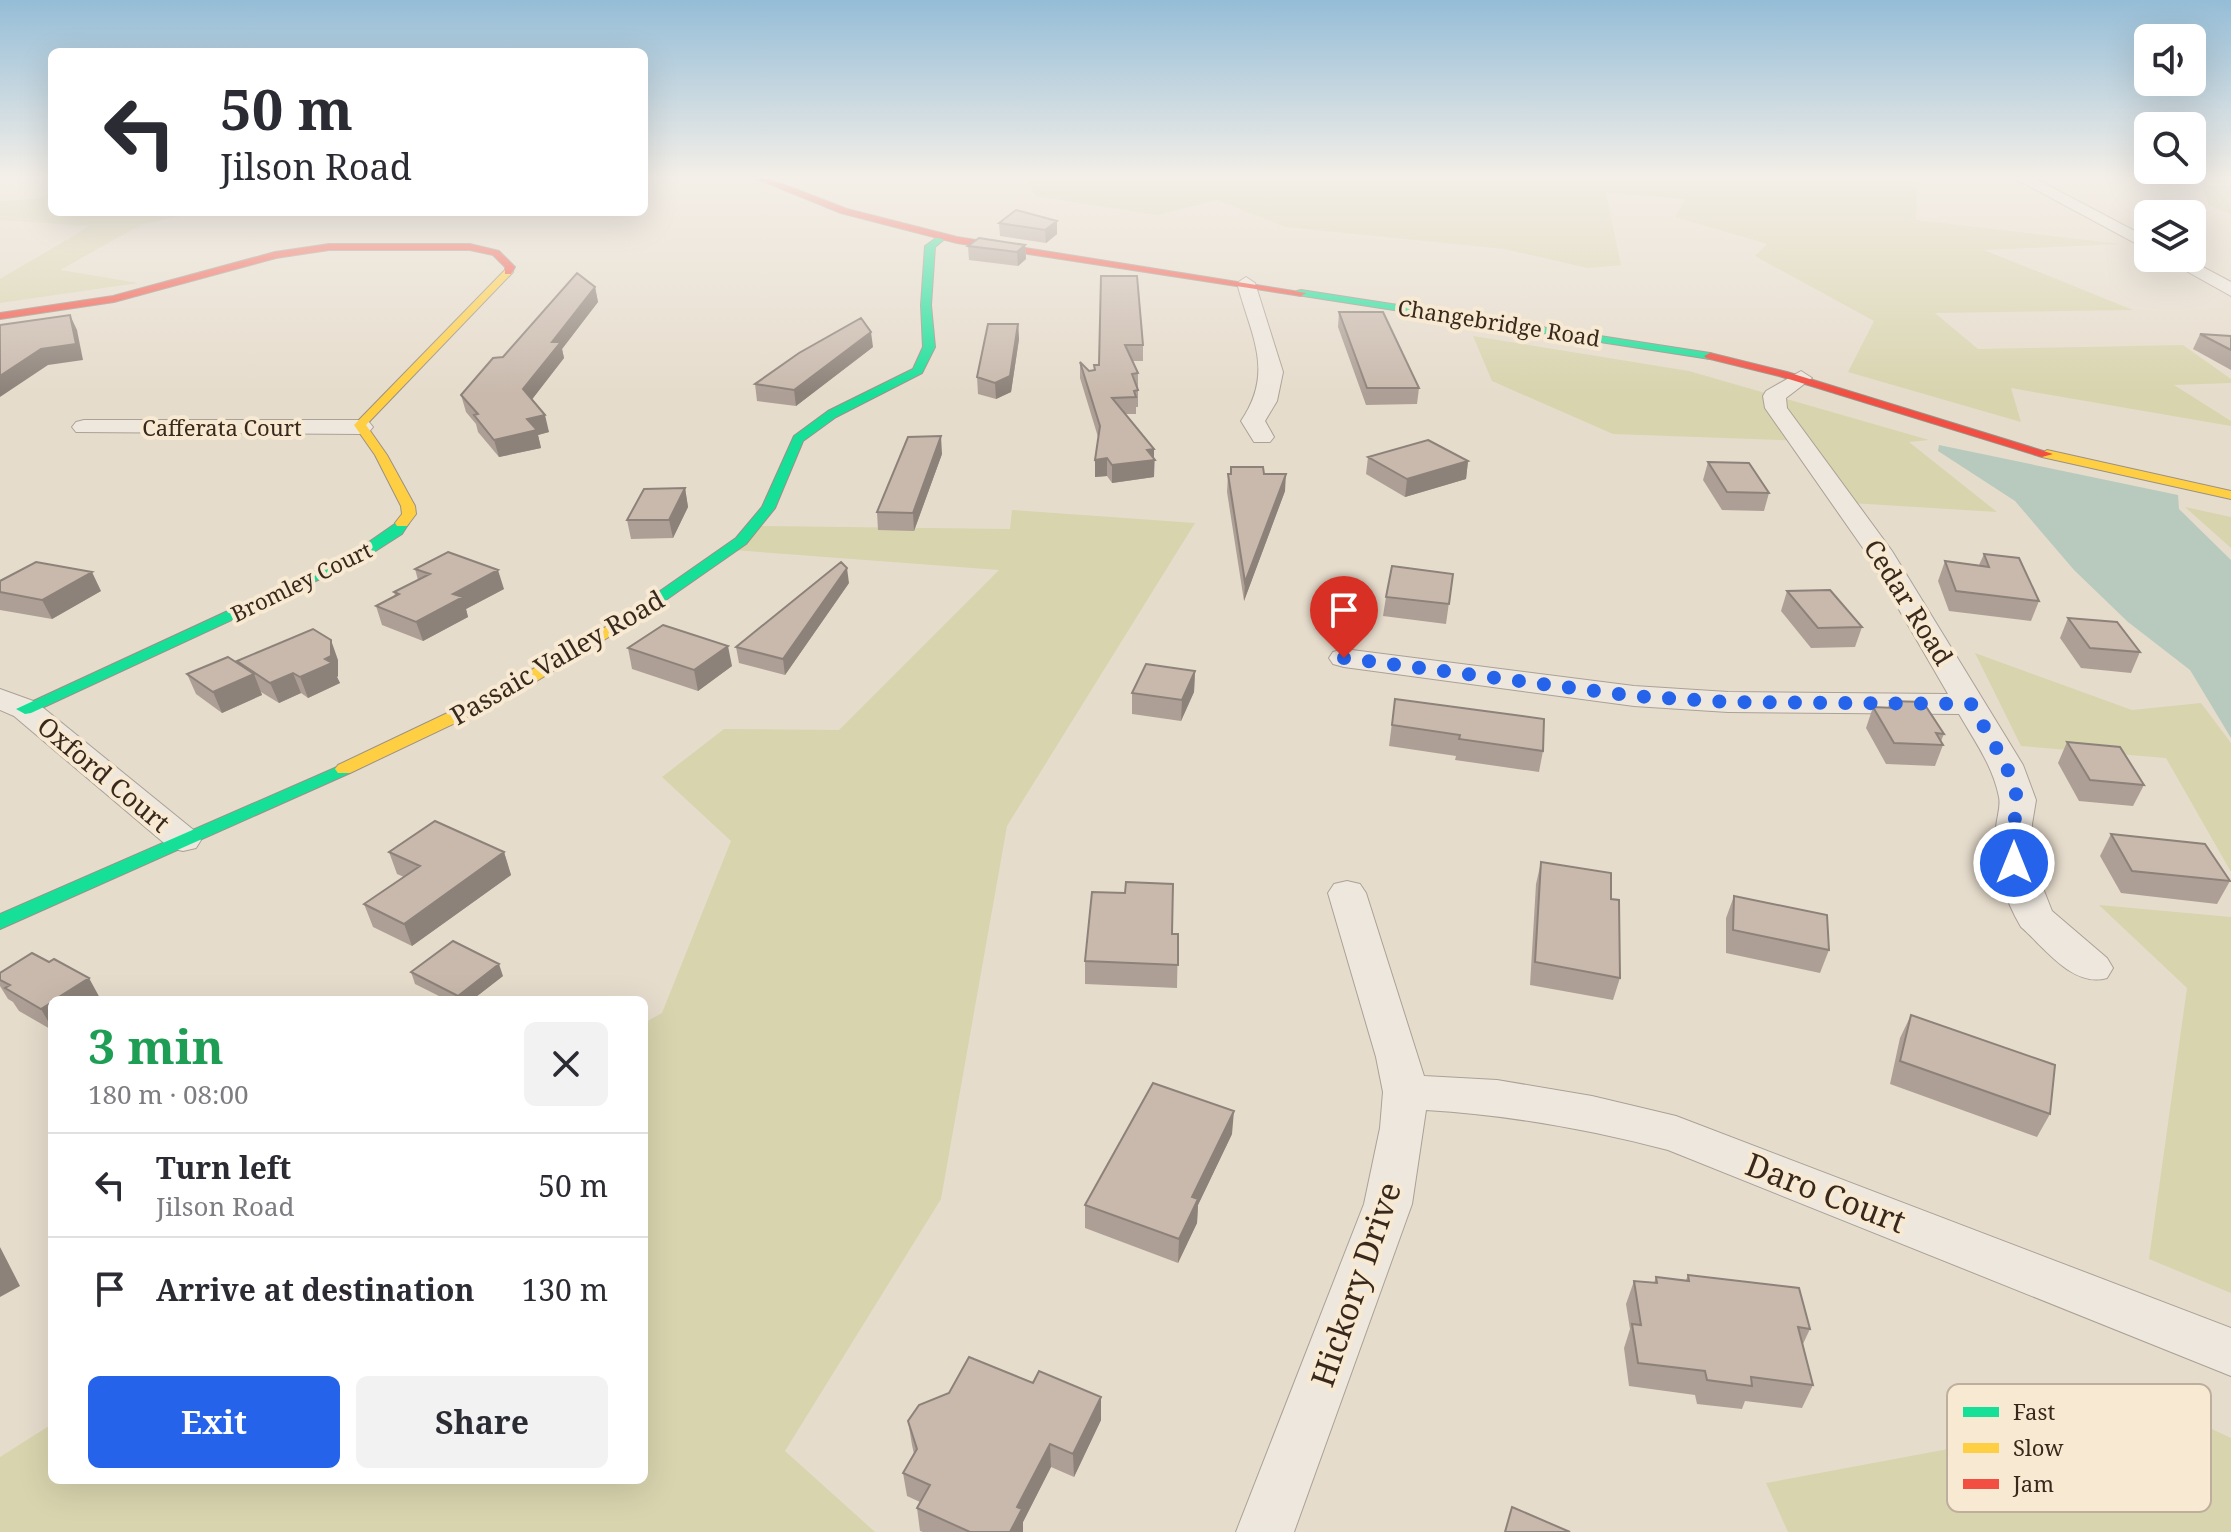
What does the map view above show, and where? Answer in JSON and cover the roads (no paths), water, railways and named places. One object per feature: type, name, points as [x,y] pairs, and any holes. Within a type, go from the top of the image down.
[{"type":"street","points":[[0,316],[114,299],[301,250]]},
{"type":"street","points":[[361,427],[371,411],[507,275],[510,267],[505,259],[486,250]]},
{"type":"street","name":"Passaic Valley Road","points":[[0,922],[424,733],[506,692],[612,630],[741,541],[768,508],[798,439],[832,414],[918,371],[929,347],[926,305],[930,250]]},
{"type":"street","name":"Changebridge Road","points":[[1031,250],[1653,345],[1801,378],[1990,439],[2231,495]]},
{"type":"street","points":[[2198,272],[2231,290]]},
{"type":"street","points":[[1246,283],[1272,372],[1266,401],[1253,421],[1262,437]]},
{"type":"street","name":"Cedar Road","points":[[1801,378],[1777,391],[1773,402],[1878,551],[2006,765],[2018,800],[2014,824],[2014,863],[2035,918],[2093,968]]},
{"type":"street","name":"Cafferata Court","points":[[84,427],[361,427]]},
{"type":"street","name":"Bromley Court","points":[[13,704],[358,556],[397,531],[409,514],[408,506],[381,455],[361,427]]},
{"type":"street","points":[[1344,658],[1541,686],[1649,697],[1728,702],[1971,704]]},
{"type":"street","name":"Oxford Court","points":[[13,704],[183,840]]},
{"type":"street","name":"Hickory Drive","points":[[1265,1532],[1388,1204],[1403,1128],[1405,1092],[1398,1057],[1347,893]]},
{"type":"street","name":"Daro Court","points":[[1405,1092],[1497,1097],[1592,1113],[1676,1134],[2231,1352]]}]
